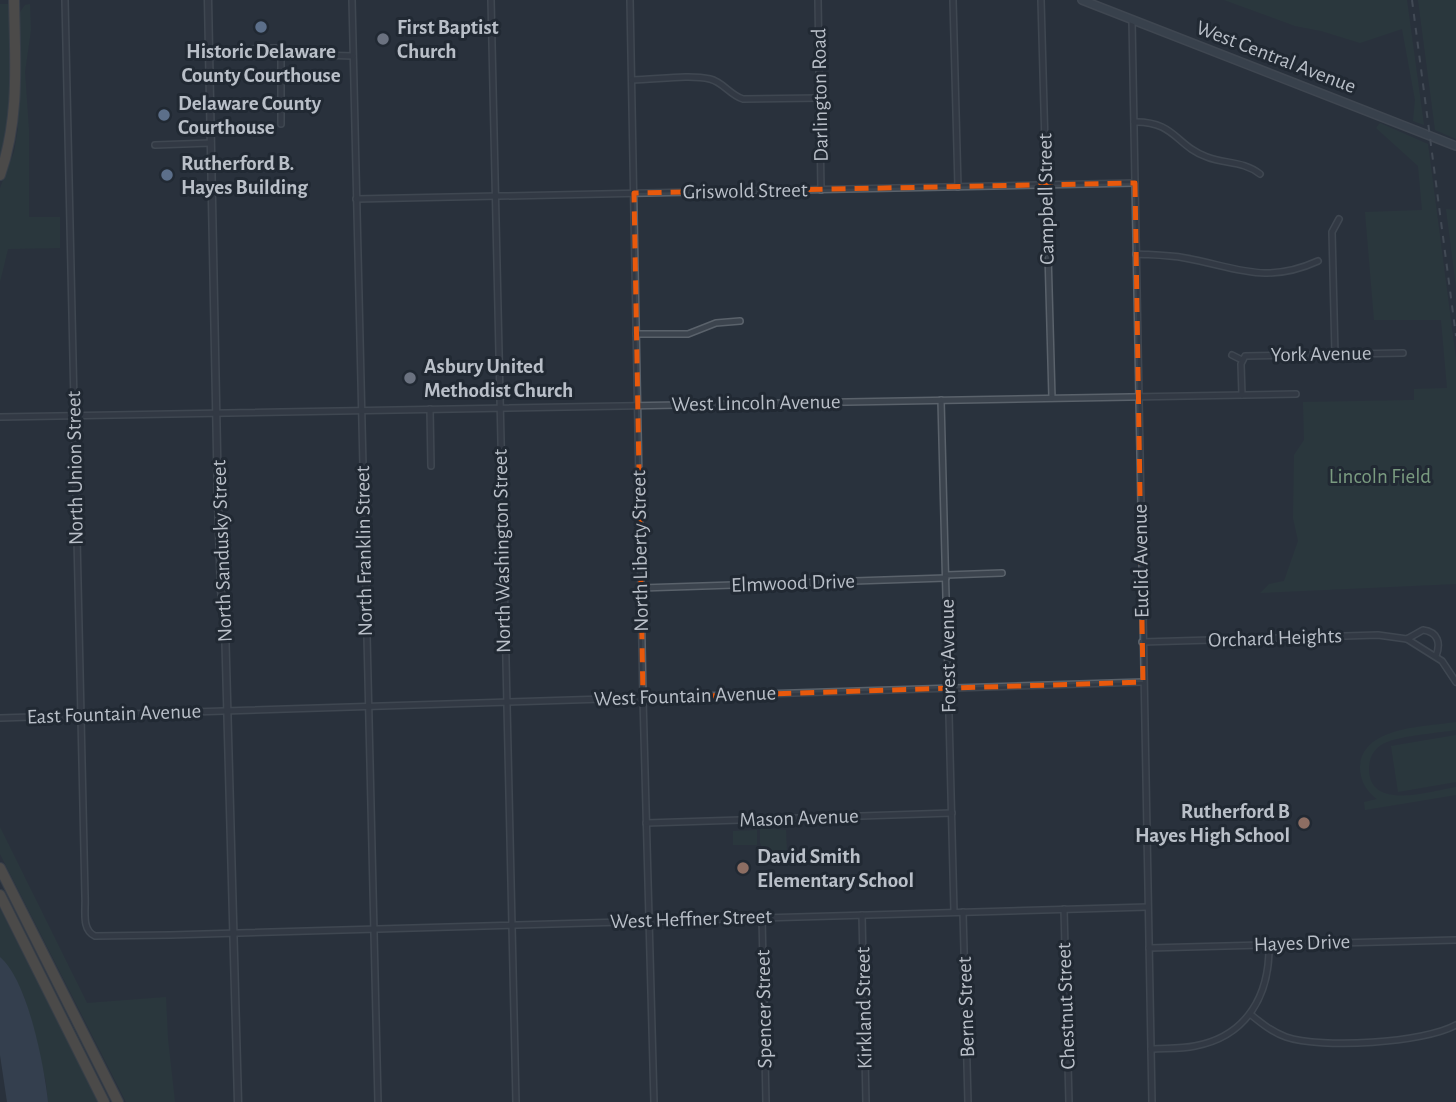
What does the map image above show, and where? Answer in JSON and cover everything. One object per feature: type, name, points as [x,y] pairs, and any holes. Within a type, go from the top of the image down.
[{"type":"highway","points":[[0,175],[15,108],[14,0]]},
{"type":"highway","points":[[0,868],[118,1102]]},
{"type":"highway","points":[[0,895],[104,1102]]},
{"type":"main road","name":"West Central Avenue","points":[[1082,0],[1456,146]]},
{"type":"street","name":"North Union Street","points":[[65,0],[86,928],[90,934]]},
{"type":"street","name":"North Sandusky Street","points":[[208,0],[221,590],[225,625],[238,1102]]},
{"type":"street","name":"North Franklin Street","points":[[352,0],[377,1102]]},
{"type":"street","name":"North Washington Street","points":[[491,0],[516,1102]]},
{"type":"street","name":"North Liberty Street","points":[[630,0],[643,698],[654,1102]]},
{"type":"street","name":"Darlington Road","points":[[818,0],[821,190]]},
{"type":"street","points":[[953,0],[958,187]]},
{"type":"street","name":"Campbell Street","points":[[1041,0],[1052,398]]},
{"type":"street","name":"Euclid Avenue","points":[[1132,20],[1152,1102]]},
{"type":"street","points":[[209,56],[276,48],[281,53],[308,57],[353,56]]},
{"type":"street","points":[[281,53],[281,124]]},
{"type":"street","points":[[632,80],[705,79],[717,82],[743,99],[820,98]]},
{"type":"street","points":[[1134,122],[1151,122],[1163,126],[1205,156],[1242,164],[1260,174]]},
{"type":"street","points":[[155,145],[211,144]]},
{"type":"street","name":"Griswold Street","points":[[356,199],[1135,183]]},
{"type":"street","points":[[1335,354],[1332,232],[1339,219]]},
{"type":"street","points":[[1136,254],[1185,258],[1251,273],[1291,270],[1318,261]]},
{"type":"street","points":[[636,334],[688,334],[716,323],[740,321]]},
{"type":"street","name":"York Avenue","points":[[1242,395],[1242,360],[1247,355],[1403,353]]},
{"type":"street","name":"York Avenue","points":[[1232,355],[1242,360]]},
{"type":"street","name":"West Lincoln Avenue","points":[[0,417],[1296,394]]},
{"type":"street","name":"Forest Avenue","points":[[941,400],[954,912]]},
{"type":"street","points":[[430,409],[431,466]]},
{"type":"street","name":"Elmwood Drive","points":[[641,588],[1002,573]]},
{"type":"street","name":"Orchard Heights","points":[[1407,639],[1419,631],[1432,633],[1439,642],[1436,656]]},
{"type":"street","name":"Orchard Heights","points":[[1142,642],[1378,635],[1407,639],[1436,656],[1456,682]]},
{"type":"street","name":"West Fountain Avenue","points":[[227,710],[1143,682]]},
{"type":"street","name":"East Fountain Avenue","points":[[0,718],[227,710]]},
{"type":"street","name":"Mason Avenue","points":[[646,823],[952,813]]},
{"type":"street","name":"West Heffner Street","points":[[90,934],[233,933],[1148,907]]},
{"type":"street","name":"Chestnut Street","points":[[1064,909],[1069,1102]]},
{"type":"street","name":"Berne Street","points":[[963,912],[968,1102]]},
{"type":"street","name":"Kirkland Street","points":[[862,915],[866,1102]]},
{"type":"street","name":"Spencer Street","points":[[762,917],[766,1102]]},
{"type":"street","name":"Hayes Drive","points":[[1149,948],[1456,940]]},
{"type":"street","points":[[1151,1049],[1205,1044],[1230,1032],[1250,1014],[1260,998],[1267,976],[1269,944]]},
{"type":"street","points":[[1250,1014],[1281,1035],[1313,1043],[1401,1038],[1438,1032],[1456,1025]]},
{"type":"highlighted area","points":[[1135,183],[1143,682],[643,698],[634,193]]},
{"type":"green space","points":[[1224,0],[1407,0],[1424,125],[1413,121],[1415,100],[1402,29],[1360,43],[1295,26]]},
{"type":"green space","points":[[1418,0],[1456,0],[1456,139],[1435,130]]},
{"type":"green space","points":[[0,4],[10,6],[12,99],[0,167]]},
{"type":"green space","points":[[30,4],[31,30],[25,72],[29,130],[29,217],[60,217],[60,248],[8,249],[0,282],[0,188],[14,152],[18,128],[20,12],[25,5]]},
{"type":"green space","name":"Lincoln Field","points":[[1380,123],[1428,144],[1456,359],[1456,584],[1260,593],[1269,584],[1284,581],[1298,541],[1293,518],[1294,455],[1304,440],[1303,402],[1414,400],[1414,389],[1447,388],[1441,320],[1374,320],[1365,212],[1422,210],[1418,166],[1376,128]]},
{"type":"green space","points":[[1446,209],[1456,210],[1456,287]]},
{"type":"green space","points":[[1456,722],[1456,730],[1406,737],[1381,745],[1372,755],[1369,768],[1371,782],[1379,790],[1389,794],[1403,796],[1456,787],[1456,795],[1365,810],[1364,802],[1377,799],[1365,786],[1360,772],[1363,754],[1372,743],[1398,731]]},
{"type":"green space","points":[[1456,735],[1456,782],[1398,792],[1391,746]]},
{"type":"green space","points":[[0,827],[87,1003],[166,997],[175,1102],[126,1102],[0,854]]},
{"type":"green space","points":[[760,828],[786,830],[787,852],[768,853],[763,850]]},
{"type":"green space","points":[[757,830],[757,845],[733,845],[733,831]]},
{"type":"green space","points":[[0,908],[98,1102],[48,1102],[46,1082],[24,996],[0,957]]},
{"type":"water","points":[[0,957],[19,985],[33,1025],[48,1102],[7,1102],[0,1055]]},
{"type":"railway","points":[[1412,0],[1456,336]]},
{"type":"place","name":"Historic Delaware County Courthouse","points":[[261,27]]},
{"type":"place","name":"First Baptist Church","points":[[383,39]]},
{"type":"place","name":"Delaware County Courthouse","points":[[164,115]]},
{"type":"place","name":"Rutherford B. Hayes Building","points":[[167,175]]},
{"type":"place","name":"Asbury United Methodist Church","points":[[410,378]]},
{"type":"place","name":"Rutherford B Hayes High School","points":[[1304,823]]},
{"type":"place","name":"David Smith Elementary School","points":[[743,868]]}]
